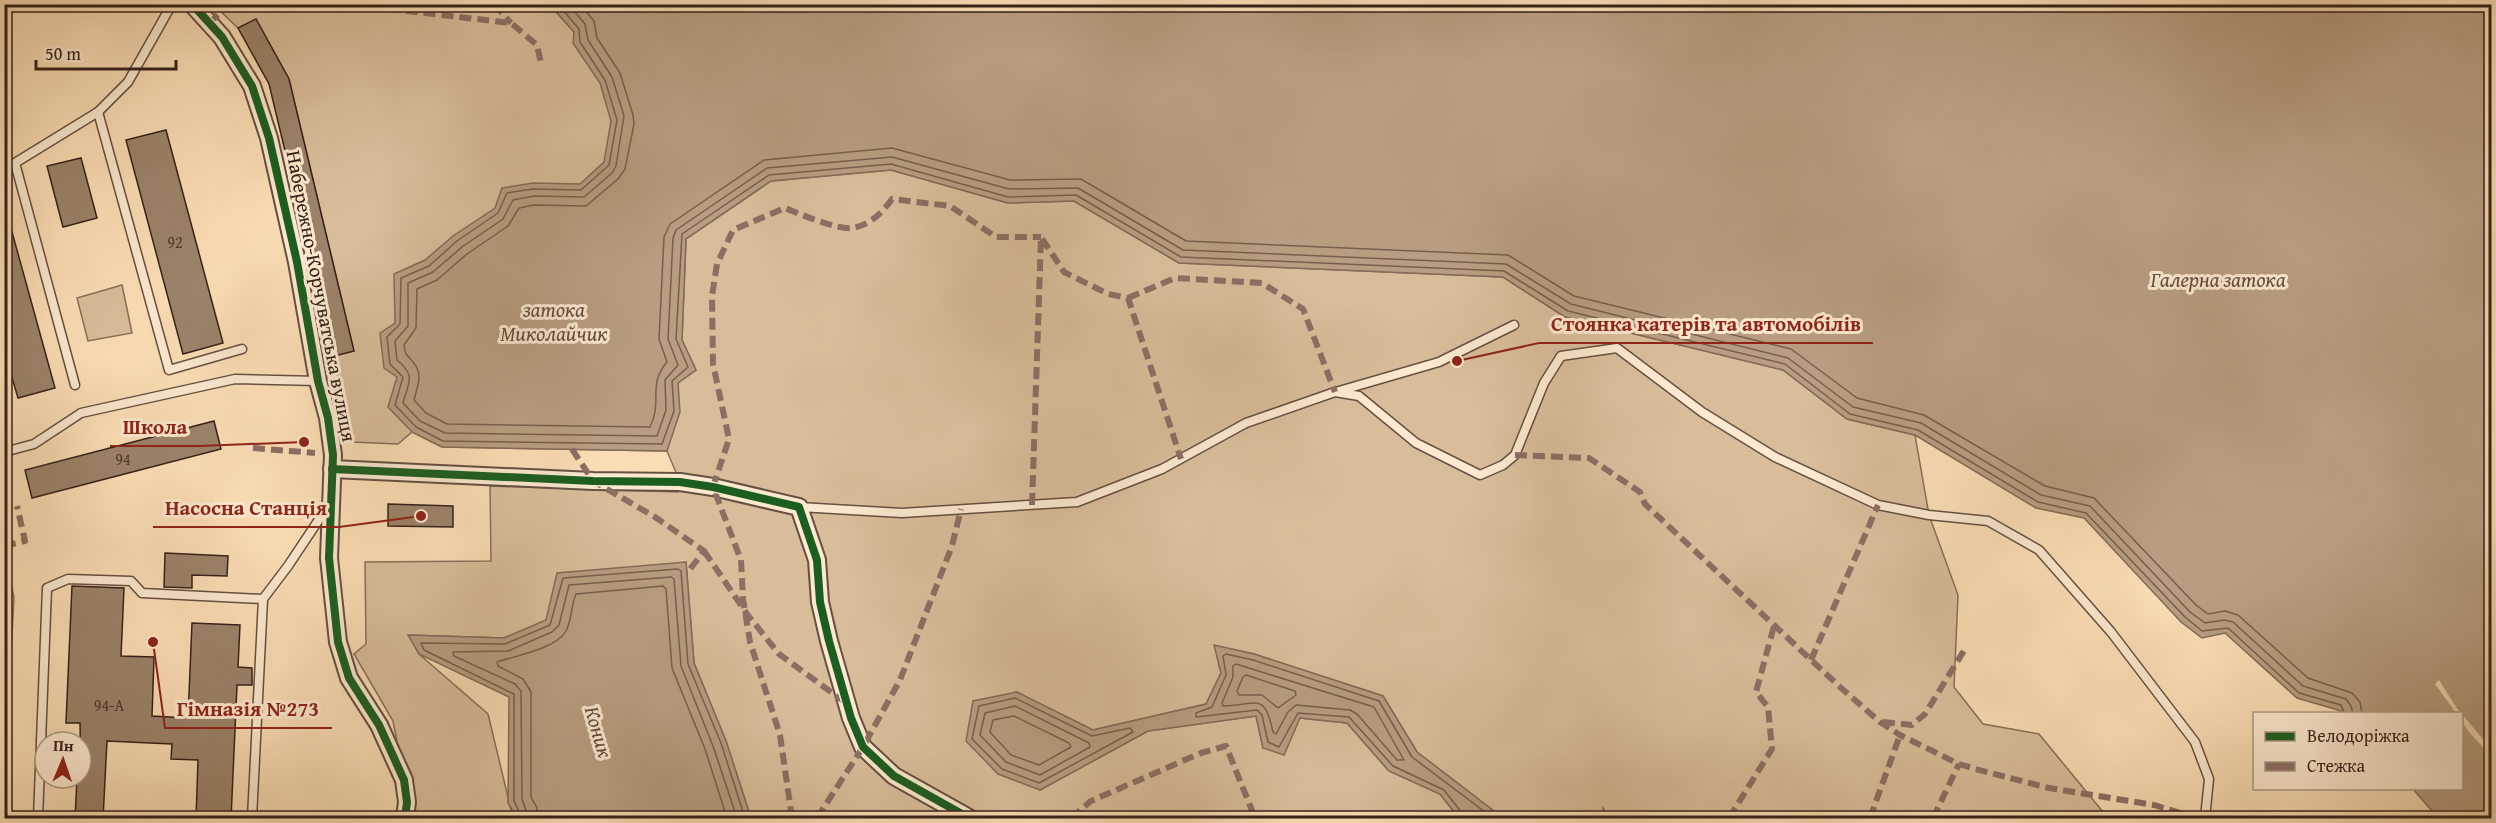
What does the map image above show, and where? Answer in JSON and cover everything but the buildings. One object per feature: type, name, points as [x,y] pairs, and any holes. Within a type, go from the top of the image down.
[{"type":"street","name":"Набережно-Корчуватська вулиця","points":[[192,4],[222,37],[252,86],[269,138],[287,217],[318,381],[328,418],[332,469],[329,558],[338,642],[350,678],[379,725],[404,780],[407,802],[405,819]]},
{"type":"street","points":[[332,469],[592,481],[680,482],[713,487],[799,507],[817,560],[820,602],[829,641],[851,718],[863,747],[894,776],[969,819]]},
{"type":"lane","points":[[15,163],[98,112],[128,82],[172,4]]},
{"type":"lane","points":[[98,112],[169,369],[242,349]]},
{"type":"lane","points":[[4,157],[15,163],[75,386]]},
{"type":"lane","points":[[799,507],[902,513],[1077,502],[1162,469],[1246,423],[1335,392],[1439,362],[1514,325]]},
{"type":"lane","points":[[1335,392],[1359,396],[1416,443],[1479,475],[1503,465],[1515,455],[1544,383],[1561,356],[1617,348],[1702,412],[1775,457],[1878,505],[1929,515],[1988,521],[2039,550],[2111,632],[2195,742],[2209,779],[2205,819]]},
{"type":"lane","points":[[4,452],[34,444],[81,413],[235,379],[318,381]]},
{"type":"lane","points":[[252,819],[263,599],[330,503]]},
{"type":"lane","points":[[38,819],[47,588],[68,579],[131,581],[142,593],[263,599]]},
{"type":"shaded area","points":[[469,4],[474,10],[499,8],[498,5],[550,5],[574,32],[653,157],[679,412],[678,383],[696,370],[682,340],[686,239],[771,181],[891,170],[1008,203],[1074,201],[1179,263],[1503,277],[1565,317],[1783,370],[1847,419],[1915,435],[1929,515],[1958,595],[1954,687],[1983,724],[2039,734],[2108,818],[1610,818],[1603,808],[1604,818],[1503,818],[1417,752],[1383,696],[1254,654],[1215,646],[1221,673],[1206,704],[1093,730],[1016,692],[1040,790],[1148,731],[1256,716],[1263,748],[1300,718],[1347,723],[1389,771],[1440,794],[1459,818],[751,818],[726,741],[694,663],[686,562],[504,638],[409,635],[419,654],[488,714],[513,818],[412,818],[393,721],[354,654],[366,644],[365,562],[491,561],[490,486],[678,492],[680,482],[667,451],[442,447],[412,432],[398,444],[350,442],[334,356],[354,351],[289,79],[256,19],[238,28],[214,5]]},
{"type":"shaded area","points":[[122,285],[132,333],[88,341],[77,298]]},
{"type":"shaded area","points":[[5,573],[10,580],[14,597],[5,772]]},
{"type":"water","name":"Галерна затока","points":[[550,5],[2491,5],[2491,818],[2438,818],[2414,790],[2463,790],[2463,712],[2345,712],[2297,698],[2225,633],[2202,638],[2181,622],[2084,518],[2036,508],[1915,435],[1847,419],[1783,370],[1565,317],[1503,277],[1179,263],[1074,201],[1008,203],[891,170],[771,181],[686,239],[682,340],[696,370],[678,383],[680,412],[667,451],[442,447],[412,432],[388,407],[397,377],[384,368],[380,333],[395,323],[394,274],[425,260],[453,236],[495,208],[502,188],[533,183],[580,184],[604,162],[611,121],[600,83],[573,43],[574,32]]},
{"type":"water","name":"Коник","points":[[686,562],[694,663],[726,741],[751,818],[517,818],[508,803],[509,697],[419,654],[408,635],[504,638],[546,620],[557,573]]},
{"type":"water","points":[[1214,645],[1254,654],[1383,696],[1417,752],[1503,818],[1459,818],[1440,794],[1389,771],[1347,723],[1300,718],[1284,755],[1263,748],[1256,716],[1148,731],[1040,790],[998,774],[966,741],[973,701],[1017,692],[1093,730],[1206,704],[1221,673]]},
{"type":"pier","points":[[2439,680],[2460,712],[2455,712],[2435,684]]},
{"type":"pier","points":[[2463,715],[2491,749],[2491,756],[2463,723]]},
{"type":"marked path","points":[[209,23],[230,4]]},
{"type":"marked path","points":[[298,4],[373,7],[511,23],[537,45],[541,63]]},
{"type":"marked path","points":[[494,4],[511,23]]},
{"type":"marked path","points":[[792,818],[780,735],[750,642],[743,599],[741,560],[713,487],[729,439],[713,364],[712,296],[717,264],[733,230],[785,208],[828,224],[852,228],[875,218],[892,199],[950,206],[996,237],[1041,237]]},
{"type":"marked path","points":[[1032,505],[1041,237],[1064,272],[1108,294],[1128,298],[1181,459]]},
{"type":"marked path","points":[[1128,298],[1175,278],[1262,283],[1303,309],[1335,392]]},
{"type":"marked path","points":[[253,448],[315,453]]},
{"type":"marked path","points":[[572,449],[593,481],[655,517],[704,551],[687,573]]},
{"type":"marked path","points":[[1515,455],[1589,458],[1640,492],[1645,504],[1840,687],[1880,722],[1900,735],[1959,764],[1975,769],[2049,788],[2154,805],[2197,818]]},
{"type":"marked path","points":[[1811,660],[1878,505]]},
{"type":"marked path","points":[[4,546],[25,541],[17,506]]},
{"type":"marked path","points":[[817,818],[863,747],[900,680],[952,546],[961,509]]},
{"type":"marked path","points":[[704,551],[747,614],[779,654],[846,703]]},
{"type":"marked path","points":[[1729,818],[1772,749],[1768,707],[1756,692],[1774,626]]},
{"type":"marked path","points":[[1883,722],[1912,725],[1925,714],[1965,649]]},
{"type":"marked path","points":[[1870,818],[1900,735]]},
{"type":"marked path","points":[[1071,818],[1091,801],[1201,753],[1226,746],[1255,818]]},
{"type":"marked path","points":[[1933,818],[1959,764]]},
{"type":"cycle path","points":[[192,4],[222,37],[252,86],[269,138],[297,262],[318,381],[328,418],[333,455],[329,558],[338,642],[349,678],[379,725],[404,780],[407,802],[405,818]]},
{"type":"cycle path","points":[[332,469],[593,481],[680,482],[713,487],[799,507],[817,560],[820,602],[829,641],[851,718],[863,747],[894,776],[969,818]]},
{"type":"place","name":"Стоянка катерів та автомобілів","points":[[1457,361]]},
{"type":"place","name":"Школа","points":[[304,442]]},
{"type":"place","name":"Насосна Станція","points":[[421,516]]},
{"type":"place","name":"Гімназія №273","points":[[153,642]]},
{"type":"water label","name":"затока Миколайчик","points":[[554,321]]}]
